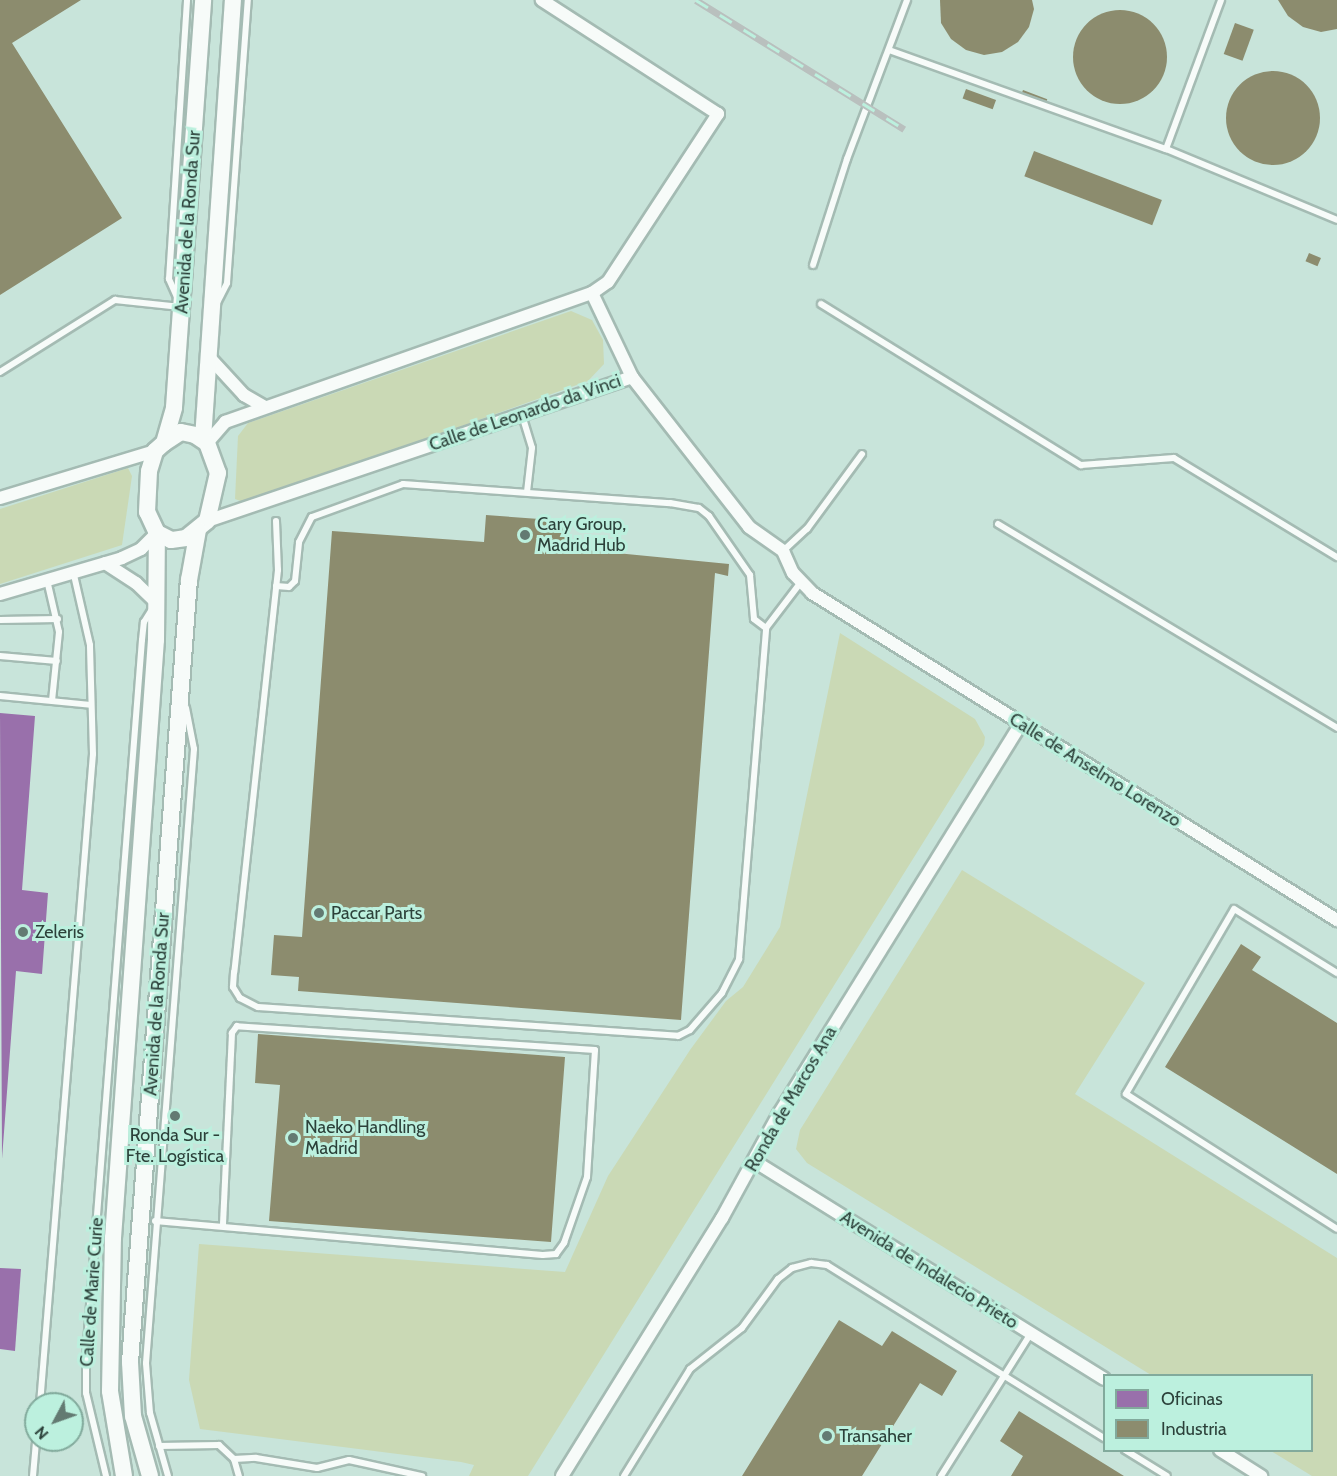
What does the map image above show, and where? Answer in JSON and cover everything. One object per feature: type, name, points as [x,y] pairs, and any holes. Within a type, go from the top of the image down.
[{"type":"main road","name":"Avenida de la Ronda Sur","points":[[160,447],[174,407],[203,0]]},
{"type":"main road","name":"Avenida de la Ronda Sur","points":[[205,441],[211,315],[233,0]]},
{"type":"main road","points":[[181,432],[205,441],[218,473],[203,526],[186,538],[171,540],[156,534],[147,512],[149,471],[160,447],[181,432]]},
{"type":"main road","name":"Avenida de la Ronda Sur","points":[[150,1476],[133,1416],[130,1389],[151,1182],[189,580],[203,526]]},
{"type":"main road","name":"Avenida de la Ronda Sur","points":[[124,1476],[110,1391],[109,1178],[156,602],[156,534]]},
{"type":"street","points":[[205,441],[225,422],[592,293],[608,282],[718,114],[542,0]]},
{"type":"street","name":"Calle de Leonardo da Vinci","points":[[203,526],[632,377],[592,293]]},
{"type":"street","points":[[209,357],[244,395],[265,407]]},
{"type":"street","points":[[632,377],[749,527],[783,551],[801,582]]},
{"type":"street","points":[[0,498],[160,447]]},
{"type":"street","points":[[0,594],[73,570],[105,563],[141,549],[156,534]]},
{"type":"street","points":[[105,563],[136,583],[156,602]]},
{"type":"street","name":"Calle de Anselmo Lorenzo","points":[[801,582],[854,620],[1337,920]]},
{"type":"street","name":"Ronda de Marcos Ana","points":[[562,1476],[754,1161],[779,1114],[1021,723]]},
{"type":"street","name":"Avenida de Indalecio Prieto","points":[[754,1161],[1103,1378]]},
{"type":"street","points":[[1223,1452],[1261,1476]]},
{"type":"lane","points":[[182,307],[169,279],[187,0]]},
{"type":"lane","points":[[211,315],[227,283],[248,0]]},
{"type":"lane","points":[[813,265],[847,159],[907,0]]},
{"type":"lane","points":[[1166,149],[1221,0]]},
{"type":"lane","points":[[889,50],[1166,149],[1337,220]]},
{"type":"lane","points":[[0,372],[116,300],[182,307]]},
{"type":"lane","points":[[821,304],[1081,465],[1174,458],[1337,557]]},
{"type":"lane","points":[[522,415],[532,448],[527,492]]},
{"type":"lane","points":[[783,551],[807,529],[862,454]]},
{"type":"lane","points":[[276,586],[289,587],[295,581],[304,527],[326,509],[404,484],[527,492],[699,508],[709,516],[750,575],[754,619],[766,628]]},
{"type":"lane","points":[[276,521],[279,543],[276,586],[233,987],[240,998],[258,1007],[678,1036],[690,1030],[722,993],[739,959],[766,628],[801,582]]},
{"type":"lane","points":[[998,524],[1337,728]]},
{"type":"lane","points":[[41,1392],[93,754],[90,645],[73,570]]},
{"type":"lane","points":[[47,579],[57,619],[57,661],[52,701]]},
{"type":"lane","points":[[0,620],[57,619]]},
{"type":"lane","points":[[0,656],[57,661]]},
{"type":"lane","points":[[0,696],[91,705]]},
{"type":"lane","points":[[1337,973],[1234,909],[1126,1094],[1337,1229]]},
{"type":"lane","points":[[155,1221],[556,1254],[564,1243],[587,1177],[595,1050],[237,1026],[232,1033],[223,1226]]},
{"type":"lane","name":"Calle de Marie Curie","points":[[106,1476],[86,1393],[109,1178]]},
{"type":"lane","points":[[151,1182],[155,1221],[145,1386],[168,1476]]},
{"type":"lane","points":[[624,1476],[690,1369],[742,1328],[778,1279],[802,1265],[827,1265],[1103,1436]]},
{"type":"lane","points":[[940,1476],[1031,1333]]},
{"type":"lane","points":[[159,1446],[179,1448],[204,1443],[219,1445],[234,1459],[239,1476]]},
{"type":"lane","points":[[33,1476],[35,1452]]},
{"type":"lane","points":[[1128,1452],[1167,1476]]},
{"type":"lane","points":[[234,1459],[256,1458],[317,1468],[349,1460],[422,1476]]},
{"type":"green space","points":[[571,311],[592,320],[603,340],[604,364],[588,381],[246,503],[235,499],[238,436],[248,423]]},
{"type":"green space","points":[[128,468],[132,476],[122,545],[0,584],[0,509]]},
{"type":"green space","points":[[840,633],[975,719],[985,737],[984,745],[528,1476],[469,1476],[474,1465],[461,1462],[200,1429],[189,1380],[199,1244],[565,1272],[608,1176],[690,1050],[726,1001],[743,987],[780,927]]},
{"type":"green space","points":[[962,870],[1145,983],[1075,1094],[1337,1258],[1337,1476],[1312,1476],[1273,1452],[1313,1452],[1313,1374],[1149,1374],[807,1163],[796,1149],[800,1130]]},
{"type":"building: Oficinas","name":"Zeleris","points":[[0,713],[35,716],[22,890],[48,893],[42,974],[16,971],[2,1159]]},
{"type":"building: Oficinas","points":[[0,1268],[21,1269],[15,1351],[0,1349]]},
{"type":"building: Industria","points":[[0,0],[81,0],[12,43],[122,218],[0,295]]},
{"type":"building: Industria","points":[[940,0],[1032,0],[1034,9],[1029,27],[1018,42],[1002,52],[984,55],[966,50],[951,39],[941,23]]},
{"type":"building: Industria","points":[[1278,0],[1337,0],[1337,29],[1321,32],[1303,27],[1288,16]]},
{"type":"building: Industria","points":[[1120,10],[1138,14],[1153,24],[1163,39],[1167,57],[1163,75],[1153,90],[1138,100],[1120,104],[1102,100],[1087,90],[1077,75],[1073,57],[1077,39],[1087,24],[1102,14]]},
{"type":"building: Industria","points":[[1235,23],[1254,30],[1243,61],[1224,54]]},
{"type":"building: Industria","points":[[1273,71],[1291,75],[1306,85],[1316,100],[1320,118],[1316,136],[1306,151],[1291,161],[1273,165],[1255,161],[1240,151],[1230,136],[1226,118],[1230,100],[1240,85],[1255,75]]},
{"type":"building: Industria","points":[[966,89],[996,100],[993,109],[963,98]]},
{"type":"building: Industria","points":[[1023,90],[1047,99],[1045,105],[1021,96]]},
{"type":"building: Industria","points":[[1034,151],[1162,200],[1152,225],[1024,176]]},
{"type":"building: Industria","points":[[1309,253],[1321,258],[1317,266],[1305,261]]},
{"type":"building: Industria","points":[[486,515],[567,521],[565,548],[729,564],[728,576],[715,573],[681,1020],[298,991],[299,977],[271,975],[274,935],[302,937],[332,531],[484,542]]},
{"type":"building: Industria","points":[[1241,944],[1261,957],[1252,970],[1337,1023],[1337,1174],[1165,1067]]},
{"type":"building: Industria","points":[[258,1034],[565,1057],[551,1242],[269,1221],[280,1085],[255,1083]]},
{"type":"building: Industria","name":"Transaher","points":[[839,1320],[882,1346],[892,1331],[957,1371],[942,1396],[920,1383],[862,1476],[742,1476]]},
{"type":"building: Industria","points":[[1019,1411],[1124,1476],[1011,1476],[1023,1456],[1000,1441]]},
{"type":"railway","points":[[696,0],[904,129]]},
{"type":"place","name":"Cary Group, Madrid Hub","points":[[525,535]]},
{"type":"place","name":"Paccar Parts","points":[[319,913]]},
{"type":"place","name":"Zeleris","points":[[23,932]]},
{"type":"place","name":"Ronda Sur - Fte. Logística","points":[[175,1116]]},
{"type":"place","name":"Naeko Handling Madrid","points":[[293,1138]]},
{"type":"place","name":"Transaher","points":[[827,1436]]}]
